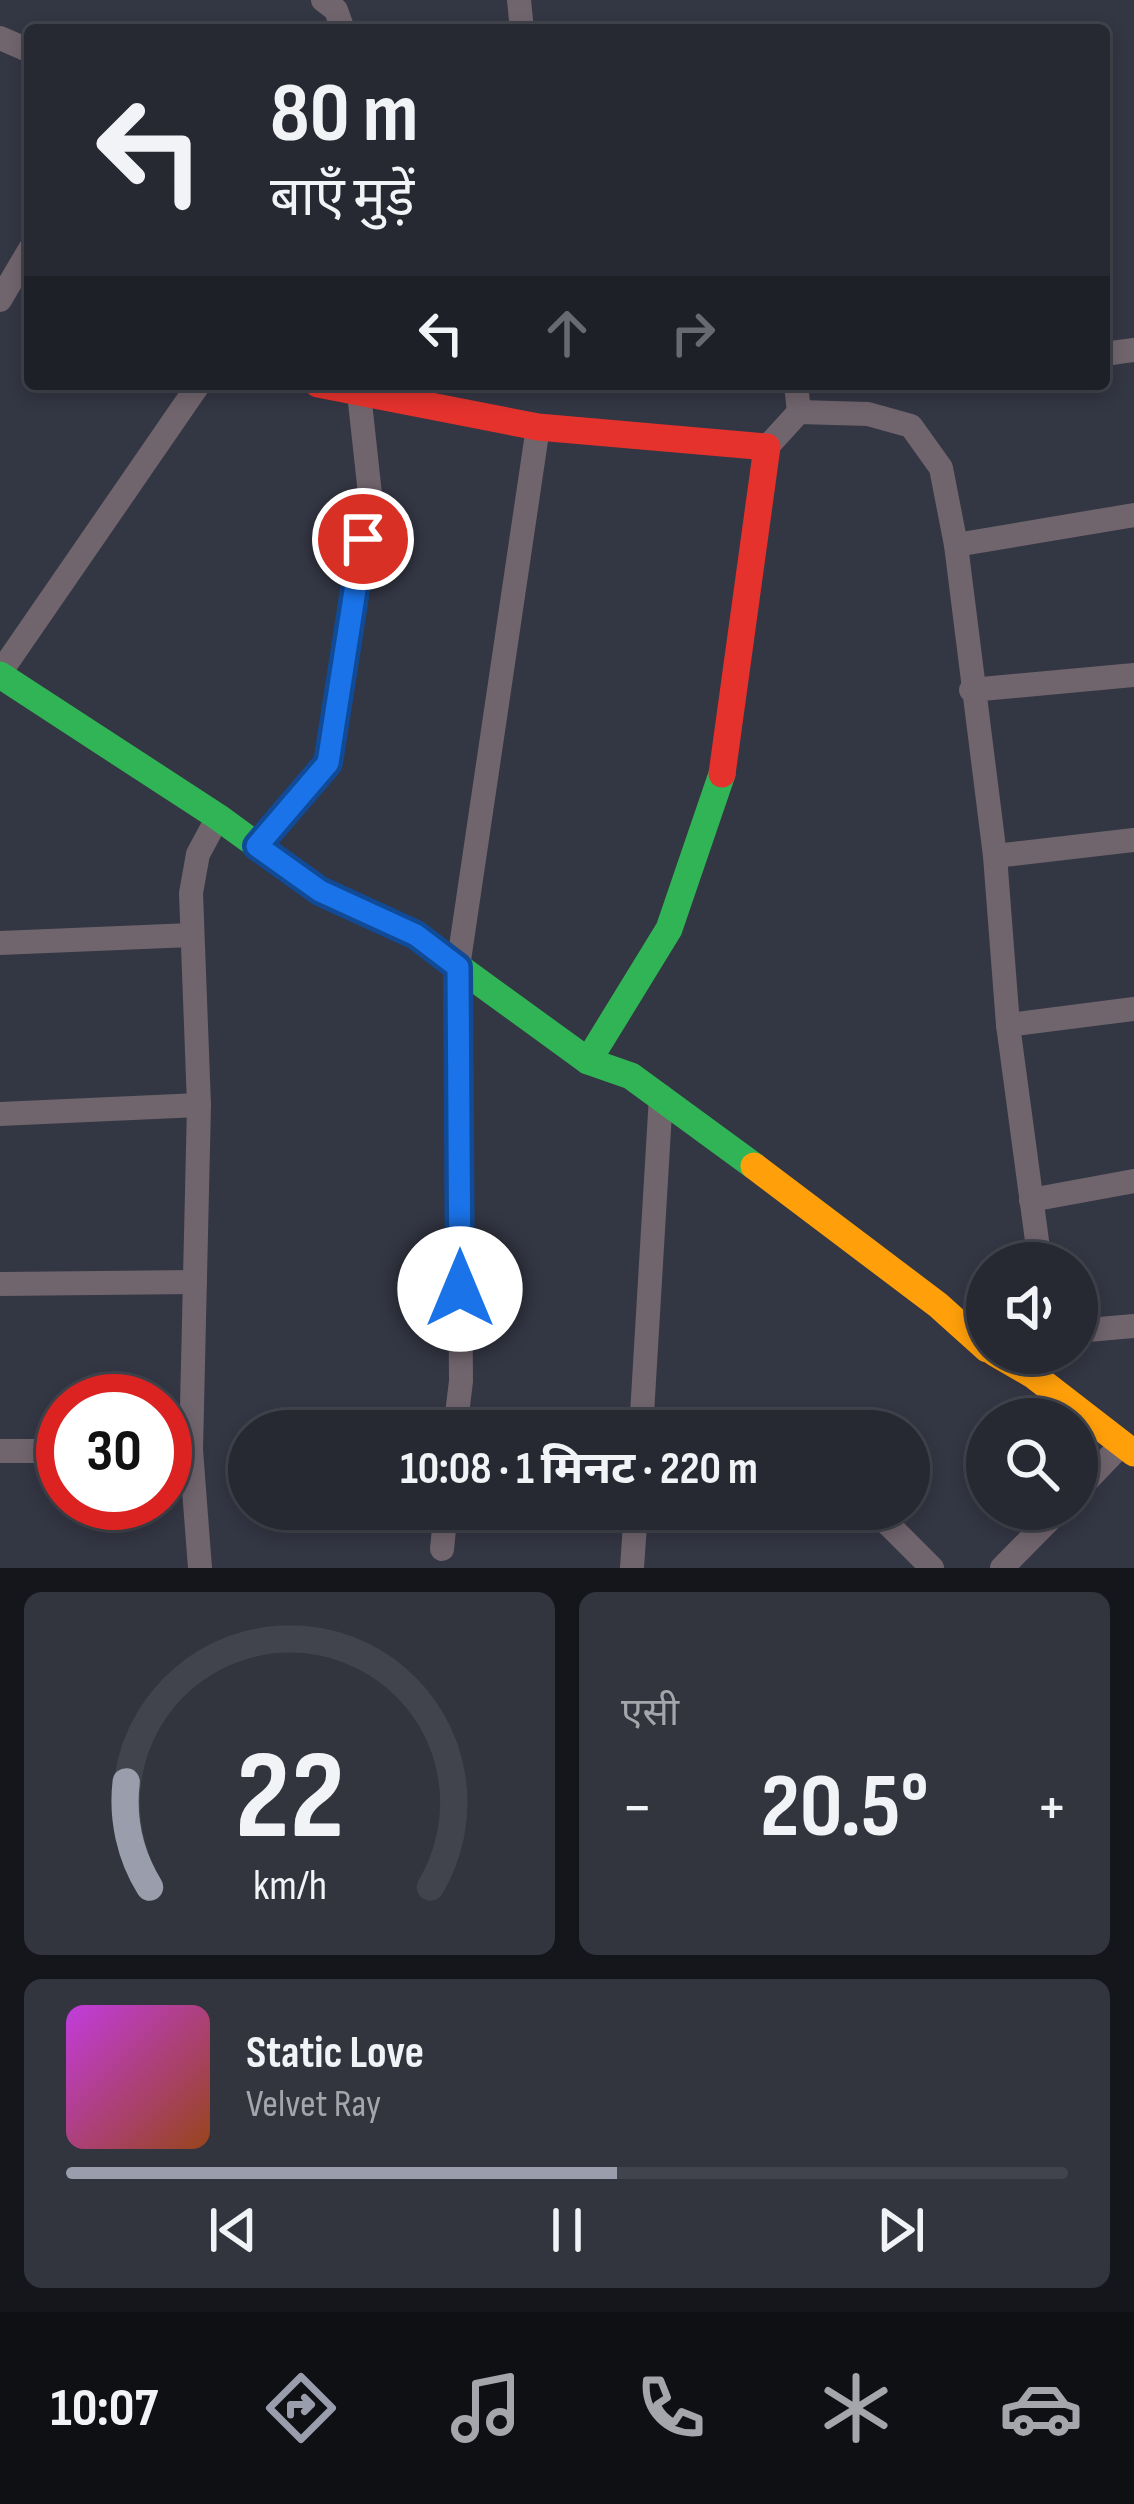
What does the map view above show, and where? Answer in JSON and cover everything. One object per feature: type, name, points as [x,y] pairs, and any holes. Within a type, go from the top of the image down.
[{"type":"street","points":[[323,0],[336,10],[341,24]]},
{"type":"street","points":[[0,301],[24,259]]},
{"type":"street","points":[[195,390],[0,674],[218,817],[320,891],[416,935],[588,1061],[631,1076],[661,1096],[966,1329]]},
{"type":"street","points":[[257,846],[328,763],[370,494],[357,390]]},
{"type":"street","points":[[366,390],[538,427],[767,447]]},
{"type":"street","points":[[797,390],[800,412]]},
{"type":"street","points":[[588,1061],[669,929],[718,790],[728,747],[742,609],[767,447],[800,412],[868,413],[910,426],[941,468],[956,545],[995,856],[1008,1025],[1037,1242]]},
{"type":"street","points":[[457,1410],[458,967],[538,427]]},
{"type":"street","points":[[956,545],[1134,515]]},
{"type":"street","points":[[971,689],[1134,675]]},
{"type":"street","points":[[0,706],[27,693]]},
{"type":"street","points":[[192,1416],[199,1105],[190,893],[198,854],[218,817]]},
{"type":"street","points":[[995,856],[1134,840]]},
{"type":"street","points":[[0,943],[191,935]]},
{"type":"street","points":[[1008,1025],[1134,1009]]},
{"type":"street","points":[[642,1410],[661,1096]]},
{"type":"street","points":[[0,1114],[199,1105]]},
{"type":"street","points":[[1031,1200],[1134,1181]]},
{"type":"street","points":[[0,1284],[196,1282]]},
{"type":"street","points":[[1098,1329],[1134,1326]]},
{"type":"street","points":[[1049,1374],[1128,1448],[1098,1473]]},
{"type":"street","points":[[0,1451],[36,1451]]},
{"type":"street","points":[[192,1463],[200,1568]]},
{"type":"street","points":[[442,1549],[444,1530]]},
{"type":"street","points":[[632,1568],[635,1530]]},
{"type":"street","points":[[895,1530],[932,1568]]},
{"type":"street","points":[[1002,1568],[1039,1530]]},
{"type":"traffic: fast","points":[[0,675],[218,817],[320,891],[416,936],[588,1061],[631,1076],[754,1166]]},
{"type":"traffic: fast","points":[[588,1061],[669,929],[722,774]]},
{"type":"traffic: slow","points":[[754,1166],[966,1330]]},
{"type":"traffic: slow","points":[[1031,1374],[1134,1453]]},
{"type":"traffic: jam","points":[[349,390],[538,427],[767,447],[722,774]]},
{"type":"route","points":[[363,539],[328,763],[257,846],[320,891],[416,935],[458,967],[460,1289]]}]
